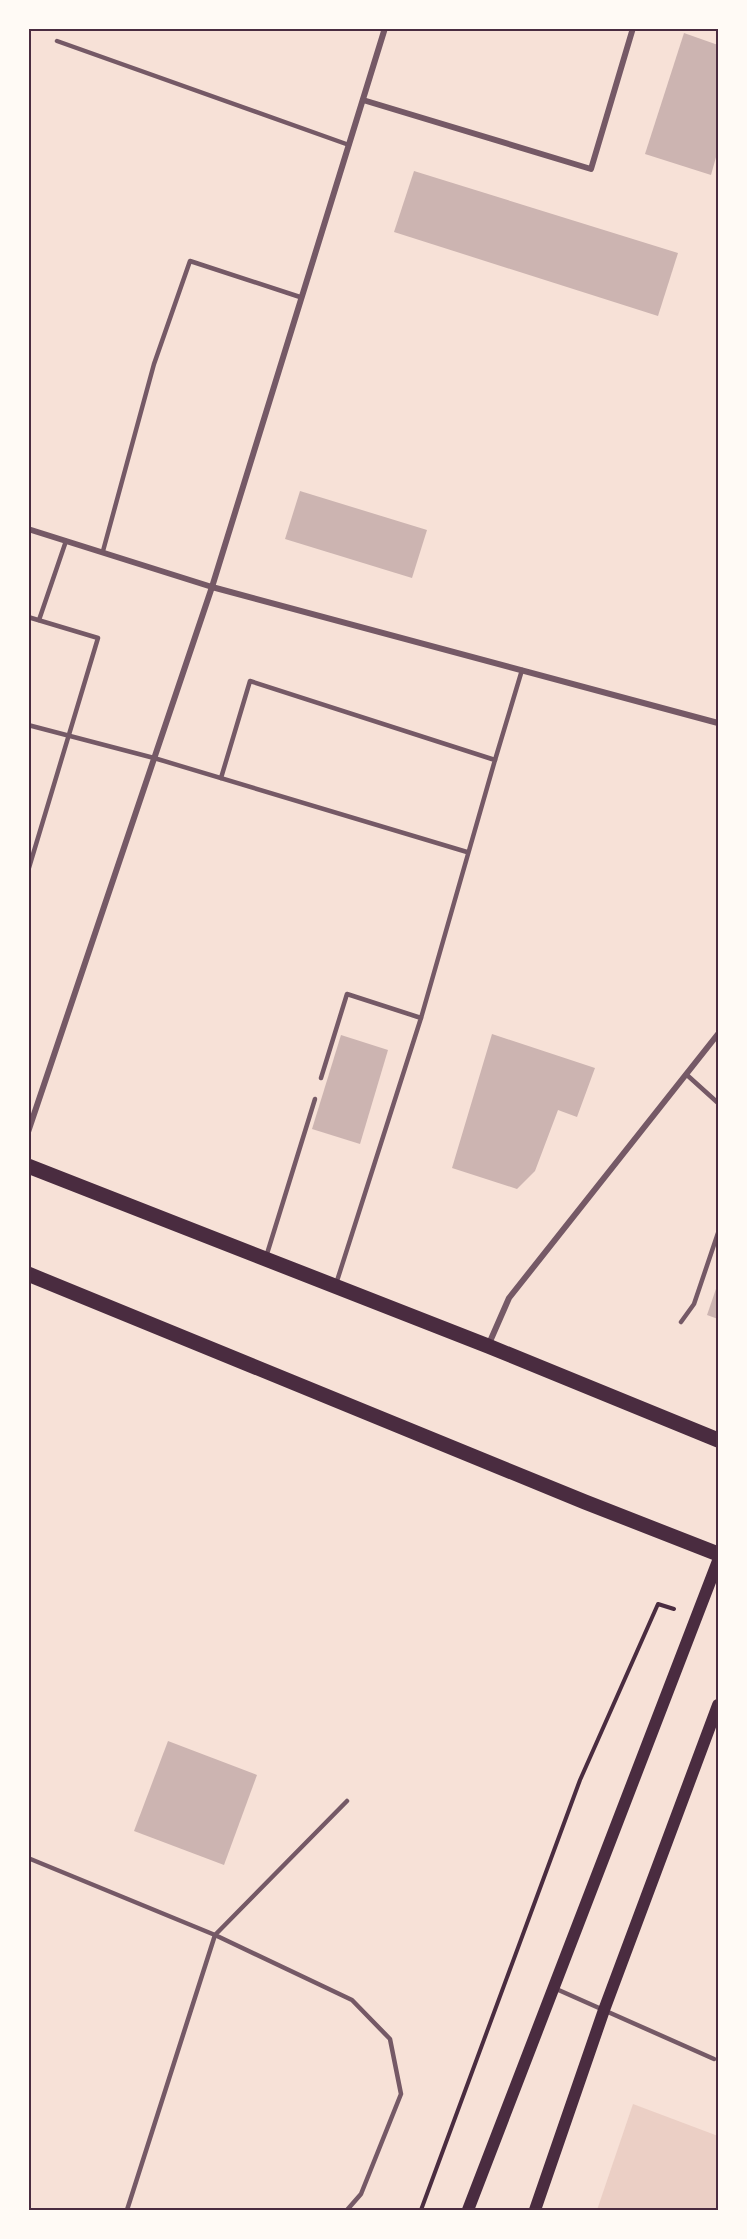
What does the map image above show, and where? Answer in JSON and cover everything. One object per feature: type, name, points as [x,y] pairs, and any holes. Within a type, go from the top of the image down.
[{"type":"main road","points":[[28,1166],[488,1346],[718,1440]]},
{"type":"main road","points":[[28,1274],[585,1502],[718,1554]]},
{"type":"main road","points":[[468,2211],[718,1561]]},
{"type":"main road","points":[[535,2211],[604,2010],[718,1705]]},
{"type":"street","points":[[28,1132],[212,587],[385,28]]},
{"type":"street","points":[[363,100],[591,169],[633,28]]},
{"type":"street","points":[[28,530],[103,551],[212,587],[718,723]]},
{"type":"street","points":[[488,1346],[509,1298],[718,1034]]},
{"type":"lane","points":[[57,41],[349,145]]},
{"type":"lane","points":[[103,551],[154,364],[190,261],[300,297]]},
{"type":"lane","points":[[39,620],[66,541]]},
{"type":"lane","points":[[28,617],[98,638],[28,871]]},
{"type":"lane","points":[[335,1286],[421,1018],[467,852],[522,670]]},
{"type":"lane","points":[[221,778],[250,681],[495,760]]},
{"type":"lane","points":[[28,725],[154,758],[467,852]]},
{"type":"lane","points":[[321,1078],[347,994],[421,1018]]},
{"type":"lane","points":[[687,1076],[718,1103]]},
{"type":"lane","points":[[266,1259],[315,1099]]},
{"type":"lane","points":[[681,1322],[694,1304],[718,1233]]},
{"type":"lane","points":[[127,2211],[215,1935],[347,1801]]},
{"type":"lane","points":[[28,1858],[215,1935],[352,2000],[390,2039],[401,2094],[361,2194],[347,2211]]},
{"type":"lane","points":[[554,1988],[714,2059]]},
{"type":"path","points":[[421,2211],[580,1780],[658,1604],[697,1615]]},
{"type":"shaded area","points":[[633,2104],[718,2136],[718,2210],[597,2210]]},
{"type":"building","points":[[684,33],[718,45],[718,150],[711,175],[645,154]]},
{"type":"building","points":[[414,171],[678,253],[658,316],[394,232]]},
{"type":"building","points":[[300,491],[427,530],[412,578],[285,539]]},
{"type":"building","points":[[492,1034],[595,1068],[577,1117],[558,1110],[535,1171],[517,1189],[452,1168]]},
{"type":"building","points":[[341,1035],[388,1050],[360,1144],[312,1129]]},
{"type":"building","points":[[718,1283],[718,1319],[707,1315]]},
{"type":"building","points":[[168,1741],[257,1775],[224,1865],[134,1831]]}]
